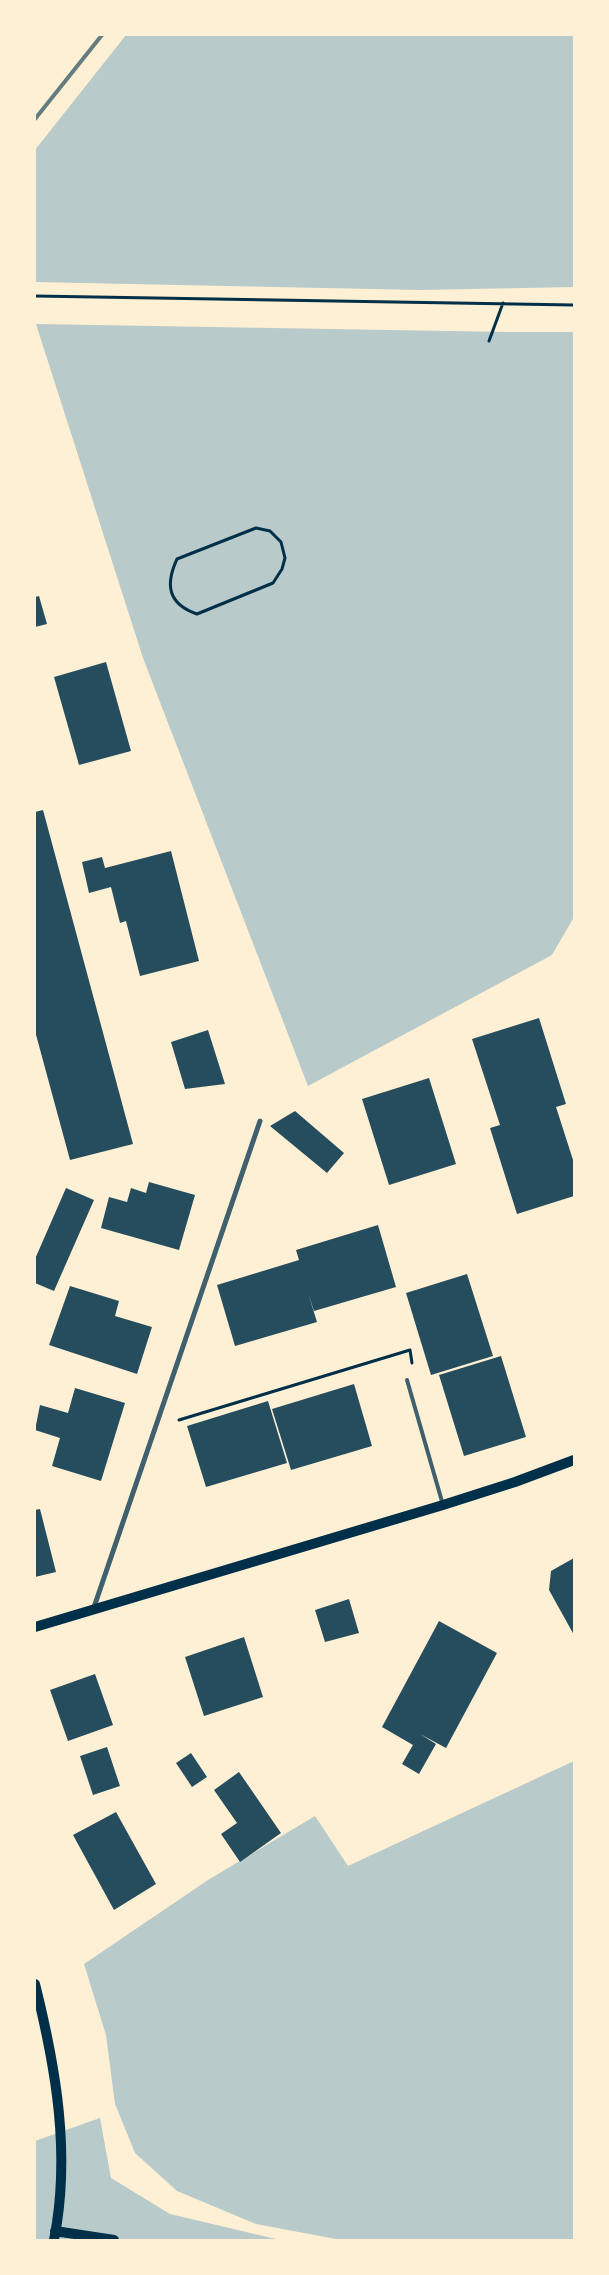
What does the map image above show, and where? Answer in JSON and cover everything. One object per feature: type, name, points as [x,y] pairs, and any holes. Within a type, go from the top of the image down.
[{"type":"main road","points":[[35,1627],[443,1505],[515,1482],[574,1460]]},
{"type":"main road","points":[[35,1984],[53,2058],[61,2138],[60,2184],[54,2235],[114,2240]]},
{"type":"street","points":[[93,1610],[260,1120]]},
{"type":"lane","points":[[407,1380],[443,1505]]},
{"type":"path","points":[[35,296],[574,305]]},
{"type":"path","points":[[489,341],[502,304]]},
{"type":"path","points":[[256,528],[270,531],[281,542],[284,558],[282,569],[273,583],[197,614],[185,610],[175,601],[170,589],[170,574],[177,559],[256,528]]},
{"type":"path","points":[[156,1427],[410,1350],[413,1362],[407,1380]]},
{"type":"shaded area","points":[[126,35],[574,35],[574,287],[420,290],[35,282],[35,150]]},
{"type":"shaded area","points":[[36,324],[574,332],[574,917],[552,955],[308,1086],[143,658]]},
{"type":"shaded area","points":[[574,1761],[574,2240],[341,2240],[256,2224],[177,2191],[135,2153],[115,2104],[106,2035],[84,1964],[208,1880],[315,1816],[348,1866]]},
{"type":"shaded area","points":[[100,2118],[111,2178],[170,2214],[280,2240],[35,2240],[35,2141]]},
{"type":"building","points":[[39,596],[47,624],[35,627],[35,597]]},
{"type":"building","points":[[106,662],[131,751],[79,765],[54,677]]},
{"type":"building","points":[[43,810],[133,1144],[70,1160],[35,1031],[35,812]]},
{"type":"building","points":[[171,851],[199,961],[140,976],[126,921],[120,923],[111,887],[89,893],[82,862],[102,857],[105,868]]},
{"type":"building","points":[[539,1018],[566,1104],[556,1107],[574,1163],[574,1196],[517,1214],[490,1128],[500,1125],[472,1039]]},
{"type":"building","points":[[208,1030],[225,1084],[185,1089],[171,1042]]},
{"type":"building","points":[[429,1078],[456,1164],[389,1185],[362,1099]]},
{"type":"building","points":[[295,1111],[344,1153],[327,1173],[270,1126]]},
{"type":"building","points":[[149,1182],[195,1195],[179,1250],[101,1228],[109,1197],[127,1202],[131,1188],[146,1193]]},
{"type":"building","points":[[66,1188],[94,1200],[54,1291],[35,1283],[35,1259]]},
{"type":"building","points":[[378,1225],[396,1287],[314,1311],[308,1293],[317,1322],[235,1346],[217,1285],[299,1260],[296,1250]]},
{"type":"building","points":[[467,1274],[493,1356],[431,1375],[406,1293]]},
{"type":"building","points":[[70,1286],[119,1301],[115,1316],[152,1327],[137,1374],[49,1345]]},
{"type":"building","points":[[501,1356],[526,1437],[464,1456],[439,1375]]},
{"type":"building","points":[[354,1384],[372,1446],[291,1470],[272,1409]]},
{"type":"building","points":[[75,1388],[125,1403],[101,1481],[52,1466],[60,1438],[35,1430],[40,1405],[68,1413]]},
{"type":"building","points":[[268,1401],[287,1463],[206,1487],[187,1426]]},
{"type":"building","points":[[40,1509],[56,1572],[35,1577],[35,1510]]},
{"type":"building","points":[[574,1558],[574,1635],[549,1590],[551,1571]]},
{"type":"building","points":[[349,1599],[359,1633],[325,1642],[315,1610]]},
{"type":"building","points":[[439,1621],[497,1653],[446,1748],[420,1734],[436,1744],[419,1774],[402,1764],[413,1745],[382,1727]]},
{"type":"building","points":[[244,1637],[263,1697],[204,1716],[185,1657]]},
{"type":"building","points":[[95,1674],[113,1725],[68,1741],[50,1690]]},
{"type":"building","points":[[107,1747],[120,1786],[93,1795],[80,1756]]},
{"type":"building","points":[[191,1753],[207,1777],[192,1787],[176,1763]]},
{"type":"building","points":[[239,1772],[281,1833],[240,1862],[221,1834],[237,1823],[214,1790]]},
{"type":"building","points":[[116,1812],[156,1884],[114,1910],[73,1835]]},
{"type":"railway","points":[[35,119],[102,35]]}]
